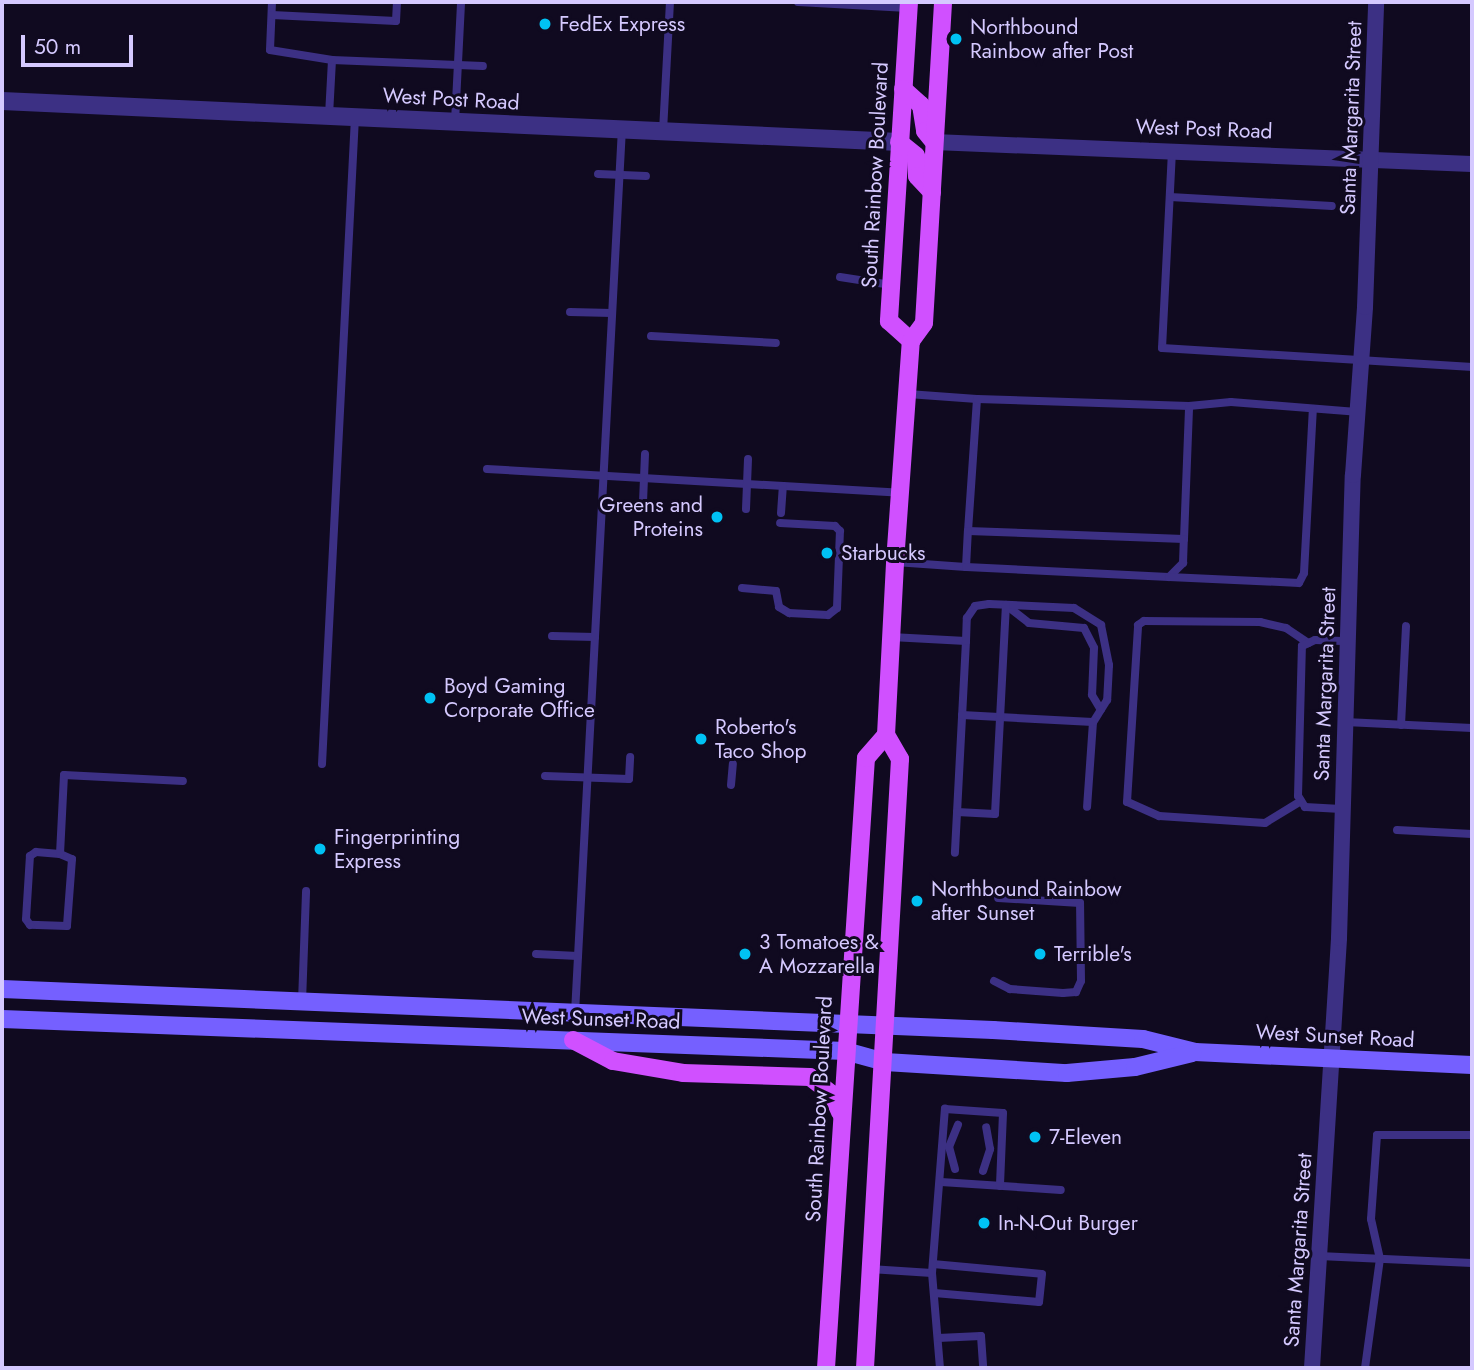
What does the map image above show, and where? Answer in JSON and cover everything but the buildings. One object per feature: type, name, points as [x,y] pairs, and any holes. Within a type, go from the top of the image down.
[{"type":"main road","points":[[865,1368],[888,1026],[900,760],[886,735],[895,562],[911,341],[924,323],[943,2]]},
{"type":"main road","name":"South Rainbow Boulevard","points":[[909,5],[889,321],[911,341]]},
{"type":"main road","points":[[903,89],[921,105],[925,131],[934,142]]},
{"type":"main road","points":[[899,142],[916,156],[917,176],[932,192]]},
{"type":"main road","name":"South Rainbow Boulevard","points":[[826,1368],[846,1024],[866,758],[886,735]]},
{"type":"main road","name":"West Sunset Road","points":[[2,989],[1143,1039],[1195,1052],[1472,1065]]},
{"type":"main road","points":[[301,1031],[302,1002]]},
{"type":"main road","points":[[575,1013],[573,1040],[613,1062],[683,1073],[810,1077],[832,1094],[842,1118]]},
{"type":"main road","name":"West Sunset Road","points":[[2,1019],[845,1051],[885,1062],[1067,1073],[1135,1067],[1195,1052]]},
{"type":"street","name":"Santa Margarita Street","points":[[1312,1368],[1332,1058],[1376,2]]},
{"type":"street","name":"West Post Road","points":[[2,101],[899,142]]},
{"type":"street","name":"West Post Road","points":[[934,142],[1472,164]]},
{"type":"lane","points":[[272,2],[270,50],[332,60],[483,65]]},
{"type":"lane","points":[[272,15],[396,21],[397,2]]},
{"type":"lane","points":[[454,122],[461,2]]},
{"type":"lane","points":[[663,131],[670,2]]},
{"type":"lane","points":[[798,2],[909,5]]},
{"type":"lane","points":[[329,116],[332,60]]},
{"type":"lane","points":[[321,764],[355,117]]},
{"type":"lane","points":[[575,1013],[622,129]]},
{"type":"lane","points":[[1172,151],[1162,348],[1361,357],[1411,366],[1472,367]]},
{"type":"lane","points":[[598,174],[646,176]]},
{"type":"lane","points":[[1170,197],[1332,206]]},
{"type":"lane","points":[[840,277],[891,285]]},
{"type":"lane","points":[[569,312],[612,313]]},
{"type":"lane","points":[[652,336],[776,343]]},
{"type":"lane","points":[[908,394],[1189,406],[1231,402],[1357,412]]},
{"type":"lane","points":[[966,567],[977,399]]},
{"type":"lane","points":[[1169,578],[1183,563],[1189,406]]},
{"type":"lane","points":[[895,562],[1298,583],[1304,573],[1312,409]]},
{"type":"lane","points":[[643,502],[645,454]]},
{"type":"lane","points":[[746,509],[748,459]]},
{"type":"lane","points":[[487,469],[901,493]]},
{"type":"lane","points":[[781,513],[783,486]]},
{"type":"lane","points":[[742,588],[776,591],[779,607],[789,613],[828,615],[837,608],[840,531],[835,526],[780,523]]},
{"type":"lane","points":[[968,531],[1184,539]]},
{"type":"lane","points":[[1006,605],[1029,622],[1084,628],[1094,648],[1092,695],[1101,710]]},
{"type":"lane","points":[[957,812],[995,814],[1006,605]]},
{"type":"lane","points":[[955,853],[967,618],[975,606],[1074,608],[1101,625],[1109,665],[1107,700],[1093,722],[1087,807]]},
{"type":"lane","points":[[1301,801],[1265,823],[1159,816],[1127,802],[1138,625],[1144,621],[1259,622],[1286,628],[1308,643]]},
{"type":"lane","points":[[1401,724],[1406,626]]},
{"type":"lane","points":[[552,636],[595,637]]},
{"type":"lane","points":[[891,637],[966,641]]},
{"type":"lane","points":[[1341,809],[1305,807],[1301,801],[1302,646],[1314,639],[1349,642]]},
{"type":"lane","points":[[962,715],[1093,722]]},
{"type":"lane","points":[[1345,722],[1472,728]]},
{"type":"lane","points":[[545,776],[629,779],[631,757]]},
{"type":"lane","points":[[732,785],[733,764]]},
{"type":"lane","points":[[60,853],[64,775],[183,780]]},
{"type":"lane","points":[[1397,830],[1472,834]]},
{"type":"lane","points":[[60,853],[72,859],[67,926],[30,925],[26,919],[30,856],[60,853]]},
{"type":"lane","points":[[302,1002],[306,891]]},
{"type":"lane","points":[[993,981],[1010,989],[1076,992],[1080,981],[1083,909],[1080,903],[998,898]]},
{"type":"lane","points":[[536,954],[578,956]]},
{"type":"lane","points":[[955,1169],[945,1109],[1003,1113],[1000,1186]]},
{"type":"lane","points":[[940,1368],[933,1268],[941,1182],[958,1125]]},
{"type":"lane","points":[[984,1171],[986,1127]]},
{"type":"lane","points":[[1365,1368],[1380,1259],[1371,1219],[1377,1135],[1472,1135]]},
{"type":"lane","points":[[986,1149],[1002,1150]]},
{"type":"lane","points":[[941,1182],[1061,1189]]},
{"type":"lane","points":[[1319,1256],[1472,1263]]},
{"type":"lane","points":[[870,1269],[933,1268],[1042,1274],[1039,1302],[934,1293]]},
{"type":"lane","points":[[937,1338],[981,1336],[983,1368]]},
{"type":"place","name":"FedEx Express","points":[[545,24]]},
{"type":"place","name":"Northbound Rainbow after Post","points":[[956,39]]},
{"type":"place","name":"Greens and Proteins","points":[[717,517]]},
{"type":"place","name":"Starbucks","points":[[827,553]]},
{"type":"place","name":"Boyd Gaming Corporate Office","points":[[430,698]]},
{"type":"place","name":"Roberto's Taco Shop","points":[[701,739]]},
{"type":"place","name":"Fingerprinting Express","points":[[320,849]]},
{"type":"place","name":"Northbound Rainbow after Sunset","points":[[917,901]]},
{"type":"place","name":"3 Tomatoes & A Mozzarella","points":[[745,954]]},
{"type":"place","name":"Terrible's","points":[[1040,954]]},
{"type":"place","name":"7-Eleven","points":[[1035,1137]]},
{"type":"place","name":"In-N-Out Burger","points":[[984,1223]]}]
